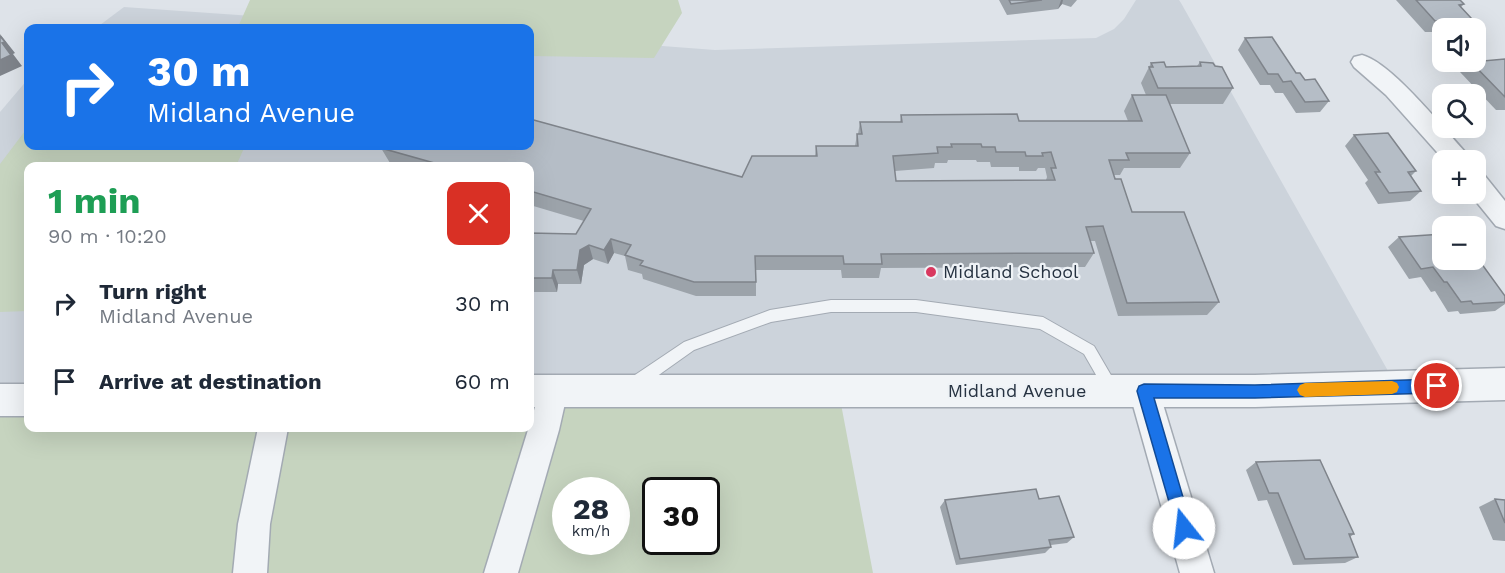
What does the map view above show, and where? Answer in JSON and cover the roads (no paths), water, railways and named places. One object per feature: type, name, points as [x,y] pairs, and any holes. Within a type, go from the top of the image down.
[{"type":"street","points":[[1362,62],[1394,89],[1449,150]]},
{"type":"street","points":[[1486,195],[1505,219]]},
{"type":"street","name":"Midland Avenue","points":[[541,391],[1255,392],[1505,384]]},
{"type":"street","points":[[501,573],[544,430],[541,391]]},
{"type":"street","points":[[1128,391],[1197,573]]},
{"type":"street","points":[[0,400],[24,400]]},
{"type":"street","points":[[250,573],[254,525],[272,432]]},
{"type":"lane","points":[[624,392],[689,346],[770,316],[831,306],[916,306],[1043,323],[1089,350],[1128,391]]},
{"type":"place","name":"Midland School","points":[[931,272]]}]
